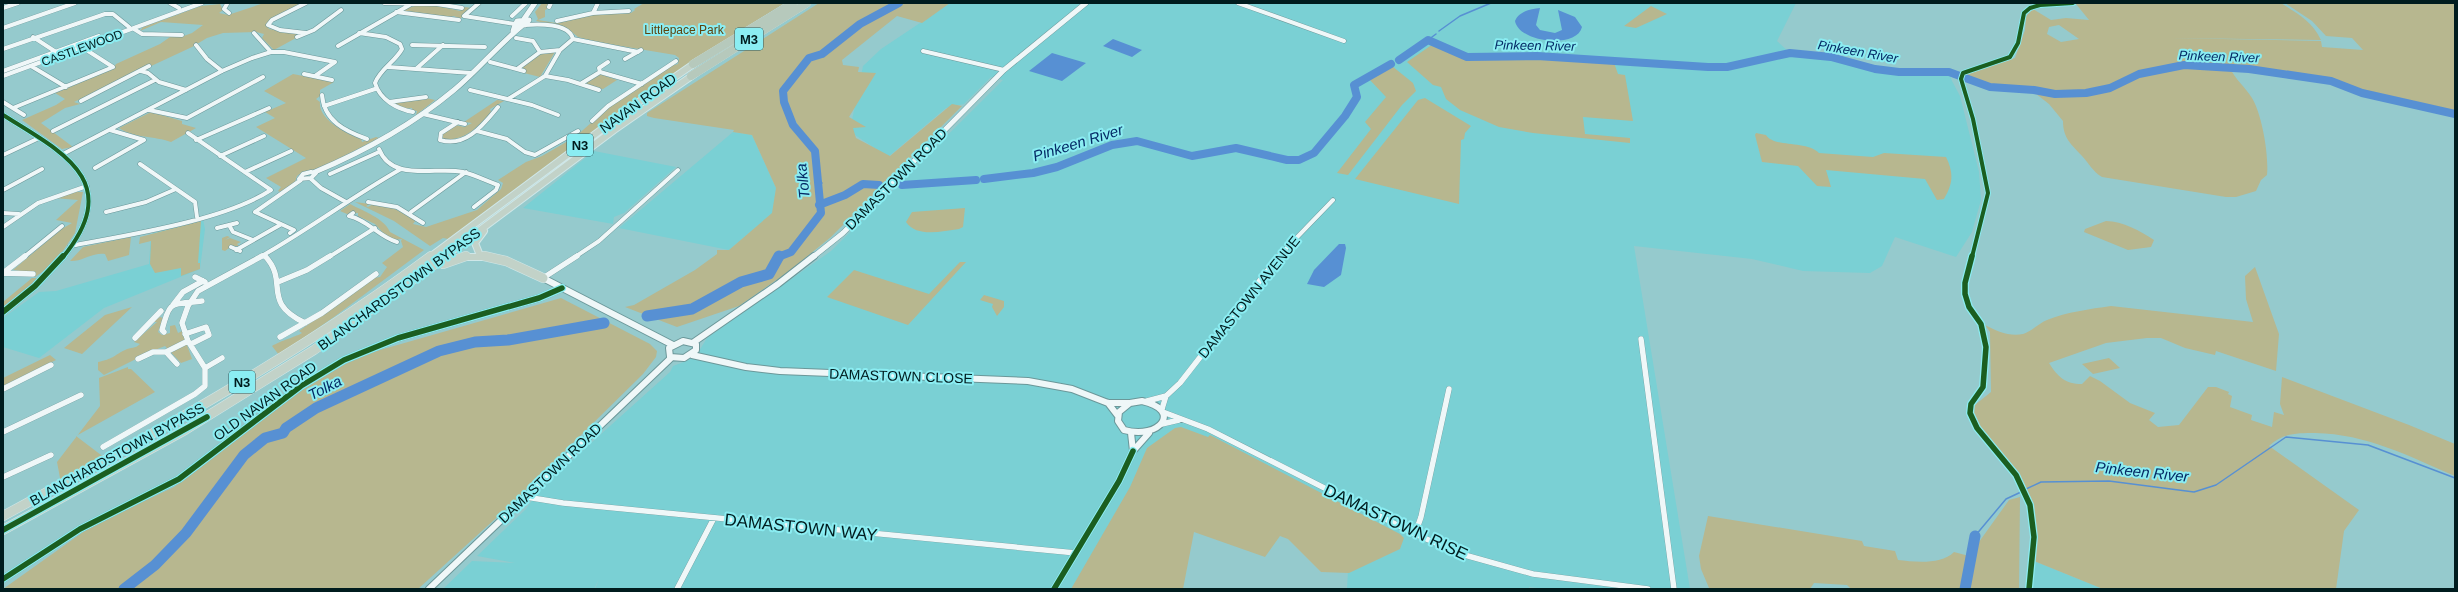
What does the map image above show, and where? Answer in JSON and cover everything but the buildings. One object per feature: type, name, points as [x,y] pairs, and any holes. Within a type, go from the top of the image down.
[{"type":"highway","name":"NAVAN ROAD","points":[[469,228],[637,102],[788,3]]},
{"type":"highway","name":"M3","points":[[693,64],[793,3]]},
{"type":"highway","name":"M3","points":[[691,76],[807,3]]},
{"type":"highway","name":"NAVAN ROAD","points":[[521,199],[691,76],[812,3]]},
{"type":"highway","name":"BLANCHARDSTOWN BYPASS","points":[[3,530],[207,418],[346,328],[521,199]]},
{"type":"highway","points":[[480,253],[474,246],[479,237],[521,199]]},
{"type":"highway","name":"BLANCHARDSTOWN BYPASS","points":[[3,516],[124,452],[287,355],[383,290],[469,228]]},
{"type":"highway","points":[[207,418],[315,352],[449,260],[466,254],[480,253],[513,264],[543,278]]},
{"type":"street","points":[[3,8],[18,3]]},
{"type":"street","points":[[3,28],[64,5],[75,3]]},
{"type":"street","points":[[170,3],[180,8]]},
{"type":"street","points":[[201,3],[208,3]]},
{"type":"street","name":"CASTLEWOOD","points":[[3,76],[160,20],[201,3]]},
{"type":"street","points":[[219,3],[229,3]]},
{"type":"street","points":[[229,3],[224,10],[229,13]]},
{"type":"street","points":[[306,3],[272,20],[268,25],[274,28],[306,33]]},
{"type":"street","points":[[384,3],[437,4],[462,8]]},
{"type":"street","points":[[479,3],[464,16],[505,22],[525,22],[561,28],[572,35],[573,39]]},
{"type":"street","points":[[512,16],[526,3]]},
{"type":"street","points":[[301,180],[300,176],[304,173],[315,172],[356,153],[422,114],[455,90],[525,22],[535,3]]},
{"type":"street","points":[[593,13],[598,3]]},
{"type":"street","name":"DAMASTOWN ROAD","points":[[694,342],[778,284],[842,233],[1004,70],[1086,3]]},
{"type":"street","points":[[1238,3],[1344,41]]},
{"type":"street","points":[[2030,589],[2034,538],[2032,506],[2012,468],[1972,418],[1969,407],[1972,400],[1980,394],[1984,384],[1985,342],[1982,326],[1969,310],[1964,298],[1988,193],[1973,119],[1962,77],[1968,70],[2003,60],[2012,55],[2022,30],[2024,13],[2030,8],[2073,3]]},
{"type":"street","points":[[340,43],[412,4]]},
{"type":"street","points":[[557,21],[593,13],[629,10]]},
{"type":"street","points":[[297,37],[339,12]]},
{"type":"street","points":[[396,12],[459,20]]},
{"type":"street","points":[[3,49],[33,37],[108,14],[113,14],[129,27]]},
{"type":"street","points":[[513,32],[516,23]]},
{"type":"street","name":"CASTLEWOOD","points":[[134,29],[142,34],[182,35]]},
{"type":"street","points":[[254,33],[271,52]]},
{"type":"street","points":[[359,33],[386,37],[400,44],[402,49],[400,55],[376,78],[376,89],[389,102],[401,109],[413,112]]},
{"type":"street","points":[[3,71],[99,36]]},
{"type":"street","points":[[33,37],[56,52]]},
{"type":"street","points":[[516,38],[533,40],[540,52]]},
{"type":"street","points":[[508,99],[545,76],[560,50],[573,39]]},
{"type":"street","points":[[573,39],[639,51],[625,59]]},
{"type":"street","points":[[412,44],[485,47]]},
{"type":"street","points":[[417,68],[443,45]]},
{"type":"street","points":[[196,46],[210,62],[222,71]]},
{"type":"street","points":[[517,69],[540,52],[560,50]]},
{"type":"street","name":"CASTLEWOOD","points":[[13,108],[114,67],[88,51]]},
{"type":"street","points":[[923,51],[1004,70]]},
{"type":"street","points":[[62,154],[222,71],[271,52],[284,52],[335,62],[315,76]]},
{"type":"street","points":[[592,121],[608,106],[676,61]]},
{"type":"street","points":[[490,62],[524,71]]},
{"type":"street","points":[[600,72],[599,68],[608,62]]},
{"type":"street","name":"CASTLEWOOD","points":[[31,66],[66,87]]},
{"type":"street","points":[[80,101],[149,66]]},
{"type":"street","points":[[388,68],[417,68],[472,73]]},
{"type":"street","points":[[141,71],[148,73],[156,80],[186,90]]},
{"type":"street","points":[[582,83],[600,72],[642,84]]},
{"type":"street","points":[[304,74],[332,80]]},
{"type":"street","points":[[545,76],[582,83],[592,90],[599,90]]},
{"type":"street","points":[[149,110],[181,118],[188,117],[263,77]]},
{"type":"street","points":[[53,131],[156,80]]},
{"type":"street","points":[[324,106],[376,89]]},
{"type":"street","points":[[472,91],[532,105],[558,115]]},
{"type":"street","points":[[322,95],[324,106],[339,127],[367,139]]},
{"type":"street","points":[[389,102],[407,98],[426,97]]},
{"type":"street","points":[[3,102],[24,115]]},
{"type":"street","points":[[196,140],[269,108]]},
{"type":"street","points":[[458,122],[442,132],[440,139],[454,142],[477,130],[498,108]]},
{"type":"street","points":[[422,114],[465,124]]},
{"type":"street","points":[[3,116],[62,154],[80,171],[87,186],[88,196],[86,212],[70,246],[40,282],[3,312]]},
{"type":"street","points":[[95,168],[144,140],[110,130]]},
{"type":"street","points":[[477,130],[507,139],[525,152],[535,155],[578,131]]},
{"type":"street","points":[[70,246],[112,239],[240,206],[270,191],[270,187],[220,156],[188,133]]},
{"type":"street","points":[[220,156],[264,136]]},
{"type":"street","points":[[3,155],[39,138]]},
{"type":"street","points":[[330,174],[379,150],[386,161],[401,169],[419,172],[466,172],[499,187],[474,207]]},
{"type":"street","points":[[245,172],[291,151]]},
{"type":"street","points":[[140,164],[197,204],[197,216]]},
{"type":"street","points":[[3,190],[42,169]]},
{"type":"street","points":[[103,447],[202,389],[206,375],[205,368],[185,334],[182,323],[190,303],[198,291],[264,255],[330,214],[346,202],[401,169]]},
{"type":"street","points":[[673,345],[543,278],[599,241],[678,170]]},
{"type":"street","points":[[290,233],[294,230],[280,225],[255,212],[301,180],[311,179],[316,175],[315,172]]},
{"type":"street","points":[[411,212],[466,172]]},
{"type":"street","points":[[311,179],[321,188],[346,202]]},
{"type":"street","points":[[3,227],[19,214],[41,201],[87,186]]},
{"type":"street","points":[[106,212],[146,202],[176,189]]},
{"type":"street","name":"DAMASTOWN AVENUE","points":[[1148,401],[1166,396],[1180,383],[1278,257],[1333,200]]},
{"type":"street","points":[[370,203],[411,212],[422,223]]},
{"type":"street","points":[[353,213],[349,216],[375,228],[388,239],[397,242]]},
{"type":"street","points":[[3,214],[19,214]]},
{"type":"street","points":[[217,228],[236,223]]},
{"type":"street","points":[[229,225],[233,232],[253,240]]},
{"type":"street","points":[[231,247],[238,250],[280,225]]},
{"type":"street","points":[[3,273],[62,226]]},
{"type":"street","points":[[278,282],[307,270],[375,228]]},
{"type":"street","points":[[264,255],[274,268],[278,282],[281,306],[292,316],[305,323]]},
{"type":"street","points":[[3,273],[32,274]]},
{"type":"street","points":[[280,337],[290,334],[376,274]]},
{"type":"street","points":[[135,338],[156,316],[173,305],[184,292],[204,282],[195,277]]},
{"type":"street","name":"OLD NAVAN ROAD","points":[[3,579],[58,541],[92,522],[154,494],[178,479],[270,408],[338,364],[392,340],[540,298],[562,288]]},
{"type":"street","points":[[173,305],[202,301]]},
{"type":"street","points":[[163,312],[166,315],[162,330],[164,332]]},
{"type":"street","points":[[138,359],[154,352],[166,352],[209,335],[206,327],[185,334]]},
{"type":"street","points":[[1641,339],[1674,589]]},
{"type":"street","points":[[683,341],[694,342],[697,347],[692,355],[682,359],[672,358],[668,353],[673,345],[683,341]]},
{"type":"street","points":[[166,352],[177,364]]},
{"type":"street","name":"DAMASTOWN CLOSE","points":[[692,355],[740,366],[780,371],[1033,382],[1072,389],[1108,403],[1130,403]]},
{"type":"street","points":[[205,368],[222,358]]},
{"type":"street","name":"DAMASTOWN ROAD","points":[[429,589],[672,358]]},
{"type":"street","points":[[3,389],[51,365]]},
{"type":"street","points":[[1415,534],[1421,517],[1449,389]]},
{"type":"street","points":[[3,432],[81,395]]},
{"type":"street","name":"DAMASTOWN AVENUE","points":[[1162,411],[1166,396]]},
{"type":"street","points":[[1118,416],[1122,408],[1130,403],[1148,401],[1162,411],[1162,424]]},
{"type":"street","points":[[1108,403],[1118,416],[1120,426],[1131,433],[1149,433]]},
{"type":"street","name":"DAMASTOWN RISE","points":[[1162,411],[1179,420],[1208,429],[1415,534],[1456,552],[1502,567],[1557,579],[1648,589]]},
{"type":"street","points":[[1054,589],[1119,481],[1133,451],[1149,433],[1162,424],[1179,420]]},
{"type":"street","points":[[1131,433],[1133,451]]},
{"type":"street","points":[[3,476],[50,455]]},
{"type":"street","name":"DAMASTOWN WAY","points":[[526,497],[563,504],[1076,553]]},
{"type":"street","points":[[677,589],[714,518]]},
{"type":"shaded area","points":[[950,3],[1796,3],[1777,41],[1790,53],[1831,57],[1875,69],[1899,72],[1949,72],[1960,96],[1979,172],[1981,200],[1972,232],[1956,257],[1895,237],[1882,266],[1870,273],[1803,271],[1752,259],[1634,246],[1690,589],[1546,589],[1529,587],[1529,589],[1347,589],[1348,571],[1189,442],[1085,589],[595,589],[599,579],[594,589],[443,589],[472,561],[515,563],[477,556],[526,509],[540,489],[670,372],[673,366],[689,360],[699,351],[707,338],[831,251],[1003,80],[991,77],[964,104],[946,108],[888,157],[852,133],[851,125],[863,66],[881,49]]},
{"type":"shaded area","points":[[1540,8],[1536,25],[1540,30],[1555,33],[1562,30],[1558,10],[1575,17],[1582,27],[1578,34],[1560,41],[1537,38],[1526,34],[1519,28],[1515,21],[1522,13]]},
{"type":"shaded area","points":[[1113,39],[1142,50],[1132,57],[1103,46]]},
{"type":"shaded area","points":[[1052,53],[1086,63],[1062,81],[1029,71]]},
{"type":"shaded area","points":[[733,132],[752,135],[776,188],[773,213],[729,250],[619,228]]},
{"type":"shaded area","points":[[594,151],[676,167],[624,213],[614,217],[613,224],[523,208]]},
{"type":"shaded area","points":[[203,219],[205,229],[200,269],[104,308],[39,358],[3,347],[3,318],[39,292],[56,291],[149,264],[151,234]]},
{"type":"shaded area","points":[[1339,244],[1345,244],[1346,248],[1341,275],[1324,287],[1307,284],[1314,270]]},
{"type":"shaded area","points":[[2034,561],[2103,589],[2030,589]]},
{"type":"green space","points":[[264,3],[303,3],[266,24],[269,29],[300,34],[296,38],[274,50],[262,38],[264,34],[256,32],[223,33],[207,38],[192,47],[74,102],[80,104],[65,108],[41,123],[73,147],[62,149],[22,120],[56,105],[65,99],[55,93],[113,69],[116,64],[160,44],[170,37],[181,37],[192,33],[203,25],[161,22],[140,31],[143,27],[201,6],[220,4],[223,10],[219,13],[228,15]]},
{"type":"green space","name":"Littlepace Park","points":[[542,3],[549,3],[546,7],[552,7],[545,10],[545,17],[538,20],[556,23],[594,14],[631,13],[635,10],[634,9],[644,3],[785,3],[738,32],[536,174],[448,239],[443,238],[430,246],[394,221],[355,202],[370,204],[366,206],[368,207],[373,204],[393,208],[416,220],[413,224],[426,227],[477,210],[501,189],[503,183],[498,180],[526,162],[542,156],[575,137],[608,108],[671,66],[678,64],[679,58],[675,55],[597,42],[578,37],[567,28],[536,21],[538,19],[535,12]]},
{"type":"green space","points":[[819,3],[898,3],[888,10],[861,21],[824,52],[806,59],[781,90],[782,103],[790,123],[797,135],[812,151],[815,160],[819,215],[803,235],[823,217],[822,184],[817,149],[804,136],[791,113],[785,90],[802,71],[808,61],[827,52],[862,25],[888,12],[900,3],[950,3],[922,23],[897,16],[842,60],[843,65],[859,67],[858,72],[876,73],[849,117],[866,127],[853,128],[856,138],[890,156],[952,104],[962,106],[831,237],[788,272],[739,306],[677,327],[625,307],[634,305],[695,270],[717,254],[717,250],[729,250],[772,213],[776,188],[752,135],[733,132],[734,130],[654,118],[647,116],[647,113]]},
{"type":"green space","points":[[2281,3],[2309,23],[2321,40],[2169,38],[2321,41],[2322,47],[2363,50],[2352,38],[2326,36],[2312,21],[2285,3],[2455,3],[2455,113],[2372,95],[2338,82],[2230,68],[2256,105],[2262,124],[2267,157],[2267,175],[2261,180],[2256,191],[2236,197],[2226,197],[2102,177],[2093,170],[2068,140],[2064,132],[2063,121],[2049,104],[2026,86],[2007,89],[1991,87],[1965,74],[1974,69],[2015,58],[2025,30],[2026,16],[2033,9],[2051,20],[2066,18],[2089,20],[2076,4]],"holes":[[[2059,25],[2079,39],[2061,42],[2047,34],[2049,27]]]},
{"type":"green space","points":[[418,5],[434,5],[460,11],[465,7],[471,8],[460,19],[454,16],[448,18],[401,10]]},
{"type":"green space","points":[[1651,6],[1667,14],[1636,28],[1624,26]]},
{"type":"green space","points":[[1436,42],[1449,51],[1467,57],[1537,56],[1613,60],[1618,74],[1625,75],[1633,121],[1583,117],[1585,134],[1630,138],[1630,143],[1533,133],[1499,127],[1460,110],[1446,99],[1441,87],[1433,85],[1407,62]]},
{"type":"green space","points":[[555,52],[540,77],[524,73],[526,70],[521,68],[537,55]]},
{"type":"green space","points":[[1392,66],[1413,83],[1416,91],[1402,105],[1348,175],[1337,173],[1371,129],[1365,122],[1386,97],[1369,79]]},
{"type":"green space","points":[[293,74],[334,82],[320,90],[320,96],[316,99],[320,102],[324,115],[342,130],[361,139],[362,142],[376,137],[379,138],[321,168],[302,172],[297,176],[295,182],[280,192],[278,191],[281,187],[266,178],[306,158],[256,127],[275,118],[265,112],[286,103],[264,91]]},
{"type":"green space","points":[[600,74],[617,80],[603,89],[593,88],[585,83]]},
{"type":"green space","points":[[426,98],[435,100],[416,115],[417,111],[412,110],[412,108],[405,109],[394,103]]},
{"type":"green space","points":[[1425,98],[1471,126],[1465,133],[1464,139],[1461,140],[1459,204],[1355,179],[1418,100]]},
{"type":"green space","points":[[497,100],[504,101],[490,109],[491,112],[470,133],[457,138],[442,139],[442,135],[456,125],[464,127],[472,123],[464,122]]},
{"type":"green space","points":[[151,112],[182,121],[182,124],[196,128],[171,142],[131,134],[119,128]]},
{"type":"green space","points":[[1756,133],[1766,135],[1770,139],[1783,143],[1813,149],[1819,153],[1873,157],[1884,153],[1946,157],[1951,173],[1951,183],[1944,199],[1937,200],[1925,179],[1826,170],[1831,187],[1817,186],[1798,166],[1762,162],[1755,135]]},
{"type":"green space","points":[[75,192],[83,192],[75,233],[54,264],[35,277],[31,277],[34,273],[13,270],[60,230],[72,223],[56,220],[78,200],[54,198]]},
{"type":"green space","points":[[350,204],[378,219],[390,232],[424,250],[334,317],[279,355],[272,346],[302,333],[299,331],[374,278],[380,277],[387,267],[382,263],[403,247],[401,241],[402,239],[393,240],[387,237],[375,224],[358,216],[358,213],[347,214],[340,211]]},
{"type":"green space","points":[[965,208],[963,227],[959,229],[938,232],[923,232],[911,227],[906,222],[912,212]]},
{"type":"green space","points":[[201,221],[198,263],[200,263],[200,269],[181,276],[181,268],[155,273],[150,264],[151,241],[139,244],[140,237]]},
{"type":"green space","points":[[2106,221],[2119,223],[2143,233],[2154,240],[2151,247],[2128,250],[2084,232],[2085,229]]},
{"type":"green space","points":[[227,236],[230,237],[225,240],[230,238],[241,242],[237,244],[239,246],[232,246],[225,251],[222,250],[222,238]]},
{"type":"green space","points":[[131,237],[129,255],[108,261],[105,254],[96,254],[79,260],[70,261],[83,247]]},
{"type":"green space","points":[[960,262],[966,262],[908,325],[827,297],[854,270],[929,294]]},
{"type":"green space","points":[[2255,267],[2279,334],[2276,371],[2216,351],[2215,355],[2185,348],[2161,338],[2147,338],[2106,343],[2049,363],[2059,376],[2066,381],[2082,384],[2090,376],[2100,381],[2130,403],[2155,413],[2149,420],[2158,427],[2179,425],[2208,387],[2216,387],[2229,392],[2228,394],[2232,396],[2230,407],[2252,415],[2251,420],[2272,427],[2274,412],[2284,415],[2280,404],[2282,377],[2455,444],[2455,476],[2387,447],[2352,437],[2334,434],[2309,433],[2290,435],[2279,438],[2269,446],[2359,510],[2344,531],[2336,589],[2103,589],[2034,561],[2026,491],[1973,418],[1971,408],[1991,392],[1990,332],[1985,325],[1998,331],[2018,335],[2023,334],[2044,321],[2055,317],[2079,311],[2111,306],[2253,322],[2246,299],[2245,276]]},
{"type":"green space","points":[[32,278],[41,278],[3,309],[3,302]]},
{"type":"green space","points":[[984,295],[1004,301],[1004,307],[997,316],[992,307],[993,304],[980,300]]},
{"type":"green space","points":[[561,298],[650,344],[657,351],[656,357],[643,374],[505,510],[418,589],[3,589],[93,525],[174,487],[292,396],[329,372],[366,354]]},
{"type":"green space","points":[[132,307],[82,354],[64,348],[105,315]]},
{"type":"green space","points":[[160,317],[163,318],[158,332],[162,335],[170,333],[170,326],[175,325],[178,333],[182,331],[192,359],[181,363],[165,346],[104,375],[98,370],[98,362],[110,358],[129,348],[138,346],[140,344],[134,342],[157,322],[153,322]]},
{"type":"green space","points":[[50,355],[56,360],[3,386],[3,378]]},
{"type":"green space","points":[[2109,358],[2120,368],[2093,374],[2082,364]]},
{"type":"green space","points":[[128,367],[128,369],[131,369],[155,392],[78,435],[100,406],[99,378]]},
{"type":"green space","points":[[1181,427],[1208,437],[1210,435],[1400,534],[1404,538],[1400,549],[1349,573],[1321,572],[1288,539],[1280,536],[1265,557],[1194,532],[1183,589],[1071,589],[1130,487],[1147,448],[1175,428]]},
{"type":"green space","points":[[77,436],[105,458],[61,483],[57,462]]},
{"type":"green space","points":[[2020,497],[2019,589],[1851,589],[1847,585],[1814,583],[1810,589],[1719,589],[1709,588],[1701,569],[1699,556],[1708,516],[1862,541],[1864,546],[1895,551],[1898,560],[1928,562],[1942,559],[1954,552],[1969,556],[2009,500]]},
{"type":"waterway","name":"Tolka","points":[[820,205],[815,151],[793,125],[784,102],[783,91],[809,58],[822,54],[860,24],[899,3]]},
{"type":"waterway","points":[[1439,31],[1460,16],[1491,3]]},
{"type":"waterway","name":"Pinkeen River","points":[[1428,40],[1436,34]]},
{"type":"waterway","name":"Pinkeen River","points":[[1399,60],[1428,40],[1467,57],[1537,56],[1708,67],[1727,67],[1790,53],[1831,57],[1875,69],[1899,72],[1949,72],[1990,87],[2034,90],[2055,94],[2086,93],[2110,88],[2139,74],[2184,65],[2249,69],[2331,81],[2362,93],[2455,114]]},
{"type":"waterway","name":"Pinkeen River","points":[[984,179],[1033,173],[1057,167],[1112,145],[1137,141],[1192,156],[1236,148],[1287,160],[1299,160],[1314,153],[1345,116],[1357,97],[1354,85],[1391,64]]},
{"type":"waterway","name":"Pinkeen River","points":[[902,185],[976,180]]},
{"type":"waterway","name":"Tolka","points":[[818,184],[822,183]]},
{"type":"waterway","name":"Pinkeen River","points":[[820,205],[845,195],[863,184],[879,185]]},
{"type":"waterway","name":"Tolka","points":[[779,257],[791,252],[821,213],[820,205]]},
{"type":"waterway","name":"Tolka","points":[[647,316],[692,309],[741,282],[769,274],[779,257]]},
{"type":"waterway","name":"Tolka","points":[[124,589],[155,565],[186,533],[244,455],[265,438],[283,433],[286,428],[316,408],[439,351],[475,342],[508,340],[604,323]]},
{"type":"waterway","name":"Pinkeen River","points":[[2024,490],[2041,482],[2109,481],[2194,492],[2216,485],[2286,437],[2368,445],[2455,478]]},
{"type":"waterway","name":"Pinkeen River","points":[[1975,536],[2006,499],[2021,492]]},
{"type":"waterway","name":"Pinkeen River","points":[[1965,589],[1975,536]]},
{"type":"cycle path","points":[[2029,589],[2034,537],[2030,505],[2016,475],[1973,423],[1970,413],[1970,406],[1980,394],[1983,387],[1986,347],[1984,331],[1981,324],[1966,301],[1965,283],[1988,193],[1973,119],[1961,79],[1963,73],[1975,67],[1997,63],[2010,57],[2018,43],[2024,13],[2030,8],[2040,5],[2073,3]]},
{"type":"cycle path","points":[[3,115],[64,154],[79,170],[88,189],[87,210],[80,230],[68,250],[35,286],[3,312]]},
{"type":"cycle path","points":[[3,579],[80,529],[158,491],[179,479],[197,467],[301,386],[344,360],[370,348],[398,338],[539,298],[562,288]]},
{"type":"cycle path","points":[[3,530],[207,417]]},
{"type":"cycle path","points":[[1054,589],[1119,481],[1133,451]]}]
